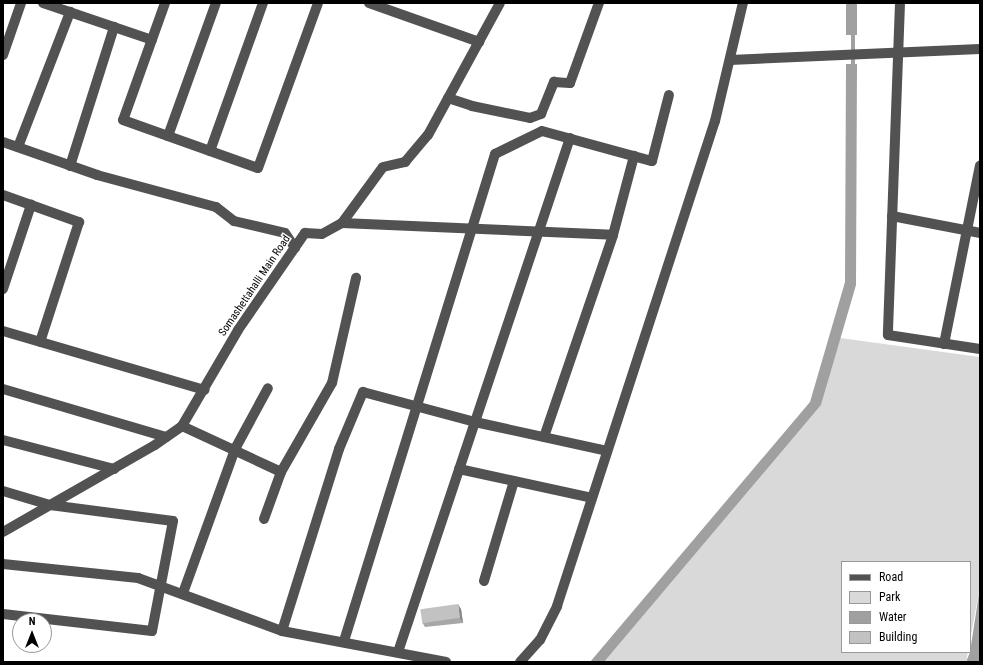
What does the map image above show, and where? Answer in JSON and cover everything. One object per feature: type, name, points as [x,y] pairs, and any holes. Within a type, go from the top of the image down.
[{"type":"street","points":[[3,55],[21,3]]},
{"type":"street","points":[[43,3],[152,40]]},
{"type":"street","points":[[165,3],[123,120],[258,168],[318,3]]},
{"type":"street","points":[[168,136],[216,3]]},
{"type":"street","points":[[210,151],[263,3]]},
{"type":"street","points":[[369,3],[479,42]]},
{"type":"street","name":"Somashettahalli Main Road","points":[[3,532],[114,469],[182,426],[205,390],[238,330],[305,233],[322,234],[342,223],[383,167],[405,162],[423,141],[500,3]]},
{"type":"street","points":[[448,98],[472,106],[530,118],[541,114],[554,82],[570,83],[597,3]]},
{"type":"street","points":[[520,662],[540,640],[552,618],[715,121],[743,3]]},
{"type":"street","points":[[900,3],[888,335],[980,349]]},
{"type":"street","points":[[18,147],[70,12]]},
{"type":"street","points":[[70,166],[114,27]]},
{"type":"street","points":[[730,60],[980,49]]},
{"type":"street","points":[[344,641],[495,154],[542,131],[652,161],[669,95]]},
{"type":"street","points":[[398,652],[570,138]]},
{"type":"street","points":[[3,142],[70,166],[216,207],[234,221],[286,233],[295,248]]},
{"type":"street","points":[[544,437],[613,235],[634,156]]},
{"type":"street","points":[[944,344],[980,166]]},
{"type":"street","points":[[3,195],[79,222],[40,342]]},
{"type":"street","points":[[3,289],[31,205]]},
{"type":"street","points":[[892,216],[980,233]]},
{"type":"street","points":[[342,223],[613,235]]},
{"type":"street","points":[[264,519],[281,472],[332,383],[356,278]]},
{"type":"street","points":[[3,331],[205,390]]},
{"type":"street","points":[[183,593],[235,449],[268,388]]},
{"type":"street","points":[[3,389],[166,437]]},
{"type":"street","points":[[282,631],[339,449],[363,392],[475,422],[607,451]]},
{"type":"street","points":[[182,426],[235,449],[281,472]]},
{"type":"street","points":[[3,440],[114,469]]},
{"type":"street","points":[[459,469],[592,498]]},
{"type":"street","points":[[484,581],[514,481]]},
{"type":"street","points":[[3,491],[50,505],[173,521],[152,631],[3,614]]},
{"type":"street","points":[[3,564],[138,578],[183,593],[282,631],[344,641],[446,662]]},
{"type":"green space","points":[[840,338],[980,357],[980,587],[971,635],[971,561],[841,561],[841,653],[968,653],[966,662],[604,662],[821,405]]},
{"type":"water","points":[[846,3],[857,3],[857,35],[846,35]]},
{"type":"water","points":[[846,64],[857,64],[856,285],[821,405],[604,662],[590,662],[810,402],[845,282]]},
{"type":"water","points":[[980,587],[980,662],[966,662],[970,653],[971,653]]},
{"type":"building","points":[[458,604],[460,618],[422,623],[420,609]]},
{"type":"waterway","points":[[853,32],[853,68]]}]
